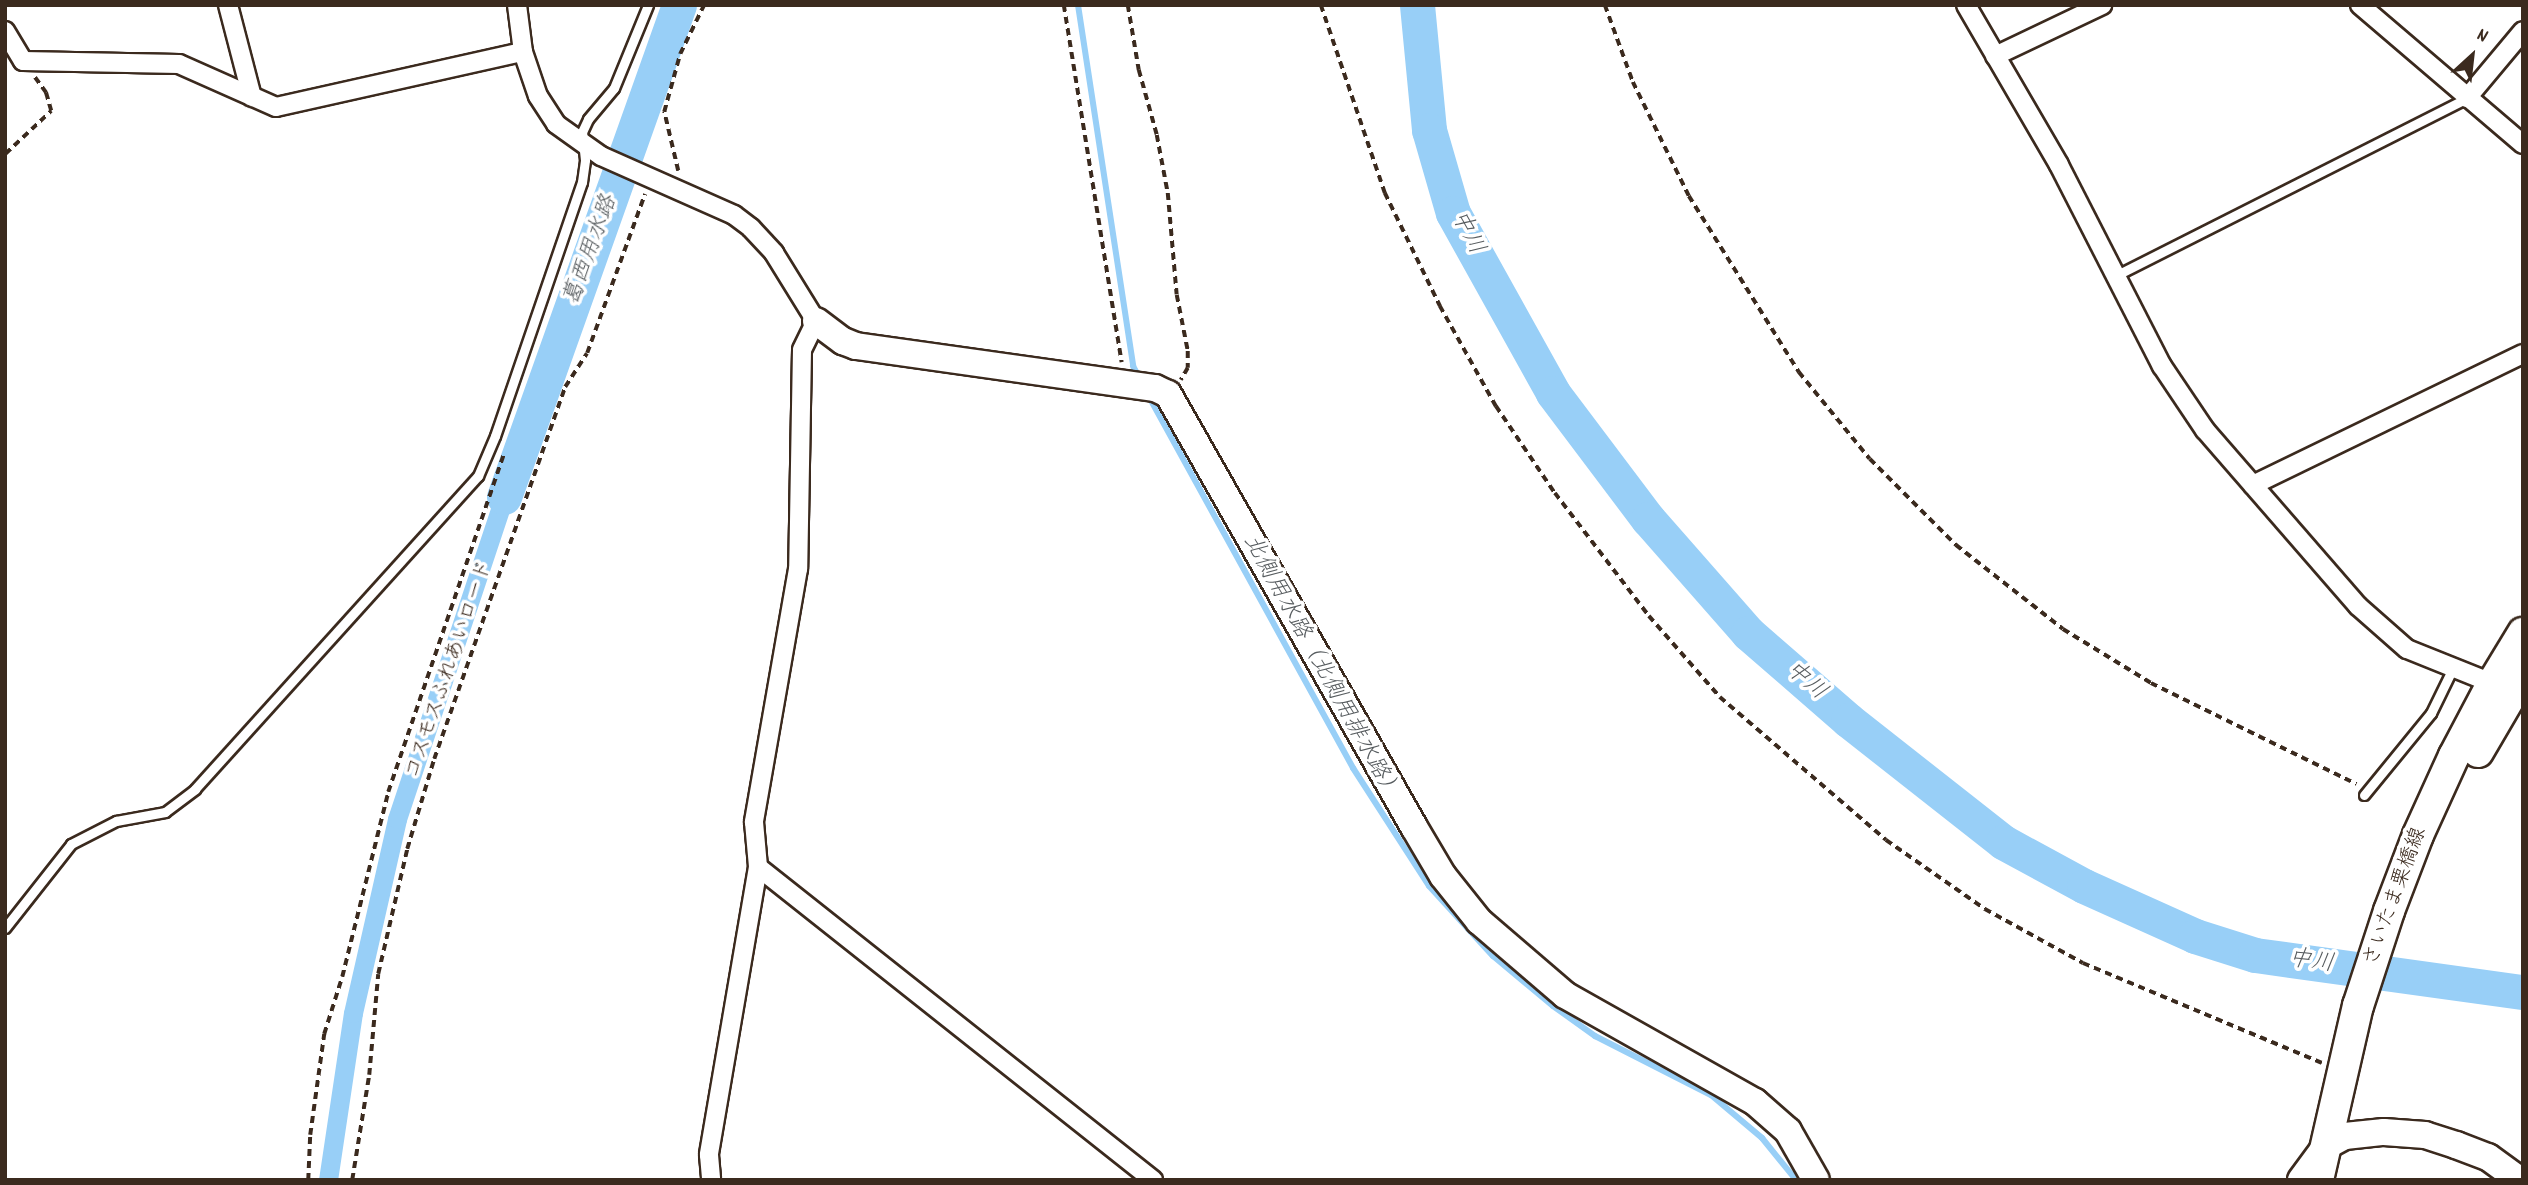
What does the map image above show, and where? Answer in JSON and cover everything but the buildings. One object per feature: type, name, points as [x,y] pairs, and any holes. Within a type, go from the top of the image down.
[{"type":"main road","name":"さいたま栗橋線","points":[[2336,1180],[2336,1141],[2343,1069],[2375,1009],[2398,914],[2471,764],[2513,686],[2523,633]]},
{"type":"main road","name":"さいたま栗橋線","points":[[2318,1180],[2336,1141],[2359,1038]]},
{"type":"street","points":[[228,5],[252,97]]},
{"type":"street","points":[[517,5],[523,52],[538,96],[556,124],[581,144],[645,182],[674,187],[734,215],[751,228],[785,269],[816,321],[843,341],[856,346],[1146,387],[1443,876],[1479,921],[1565,995],[1755,1102],[1787,1131],[1816,1180]]},
{"type":"street","points":[[1966,5],[2059,165],[2115,276],[2184,402],[2358,606],[2407,649],[2452,670],[2513,686]]},
{"type":"street","points":[[1995,56],[2102,5]]},
{"type":"street","points":[[2360,5],[2523,144]]},
{"type":"street","points":[[5,31],[23,61],[179,64],[276,107],[523,52]]},
{"type":"street","points":[[2467,98],[2523,32]]},
{"type":"street","points":[[711,1180],[709,1155],[758,867],[754,822],[798,569],[802,350],[816,321]]},
{"type":"street","points":[[2253,485],[2523,354]]},
{"type":"street","points":[[758,867],[1153,1180]]},
{"type":"street","points":[[2301,1180],[2336,1141],[2384,1132],[2425,1135],[2488,1157],[2520,1180]]},
{"type":"lane","points":[[5,928],[71,844],[116,821],[165,813],[195,789],[478,476],[495,436],[582,182],[585,160],[581,144],[588,119],[614,88],[648,5]]},
{"type":"lane","points":[[2115,276],[2467,98]]},
{"type":"lane","points":[[2366,792],[2431,713],[2452,670]]},
{"type":"path","points":[[674,187],[677,163],[664,112],[680,54],[704,5]]},
{"type":"path","points":[[1064,5],[1146,387],[1188,368],[1188,351],[1177,295],[1164,166],[1139,70],[1128,5]]},
{"type":"path","points":[[1321,5],[1385,193],[1440,306],[1496,406],[1555,493],[1633,596],[1720,697],[1886,840],[1985,908],[2083,963],[2287,1049],[2343,1069]]},
{"type":"path","points":[[1605,5],[1633,82],[1689,196],[1799,372],[1870,459],[1956,545],[2063,629],[2151,683],[2366,792]]},
{"type":"path","points":[[5,154],[51,111],[46,93],[23,61]]},
{"type":"path","name":"コスモスふれあいロード","points":[[352,1180],[369,1075],[378,974],[411,836],[434,759],[565,387],[587,353],[645,182]]},
{"type":"path","points":[[308,1180],[310,1135],[324,1034],[342,977],[388,792],[505,451]]},
{"type":"waterway","name":"葛西用水路","points":[[504,497],[679,5]]},
{"type":"waterway","name":"北側用水路（北側用排水路）","points":[[1078,5],[1133,366],[1140,379]]},
{"type":"waterway","name":"中川","points":[[1417,5],[1429,130],[1453,213],[1553,393],[1648,519],[1748,633],[1848,720],[2003,842],[2084,886],[2195,936],[2255,955],[2523,992]]},
{"type":"waterway","name":"北側用水路（北側用排水路）","points":[[1148,395],[1353,768],[1429,886],[1493,956],[1553,1006],[1595,1036],[1711,1095],[1762,1138],[1796,1180]]},
{"type":"waterway","points":[[328,1180],[353,1013],[397,819],[504,497]]}]
